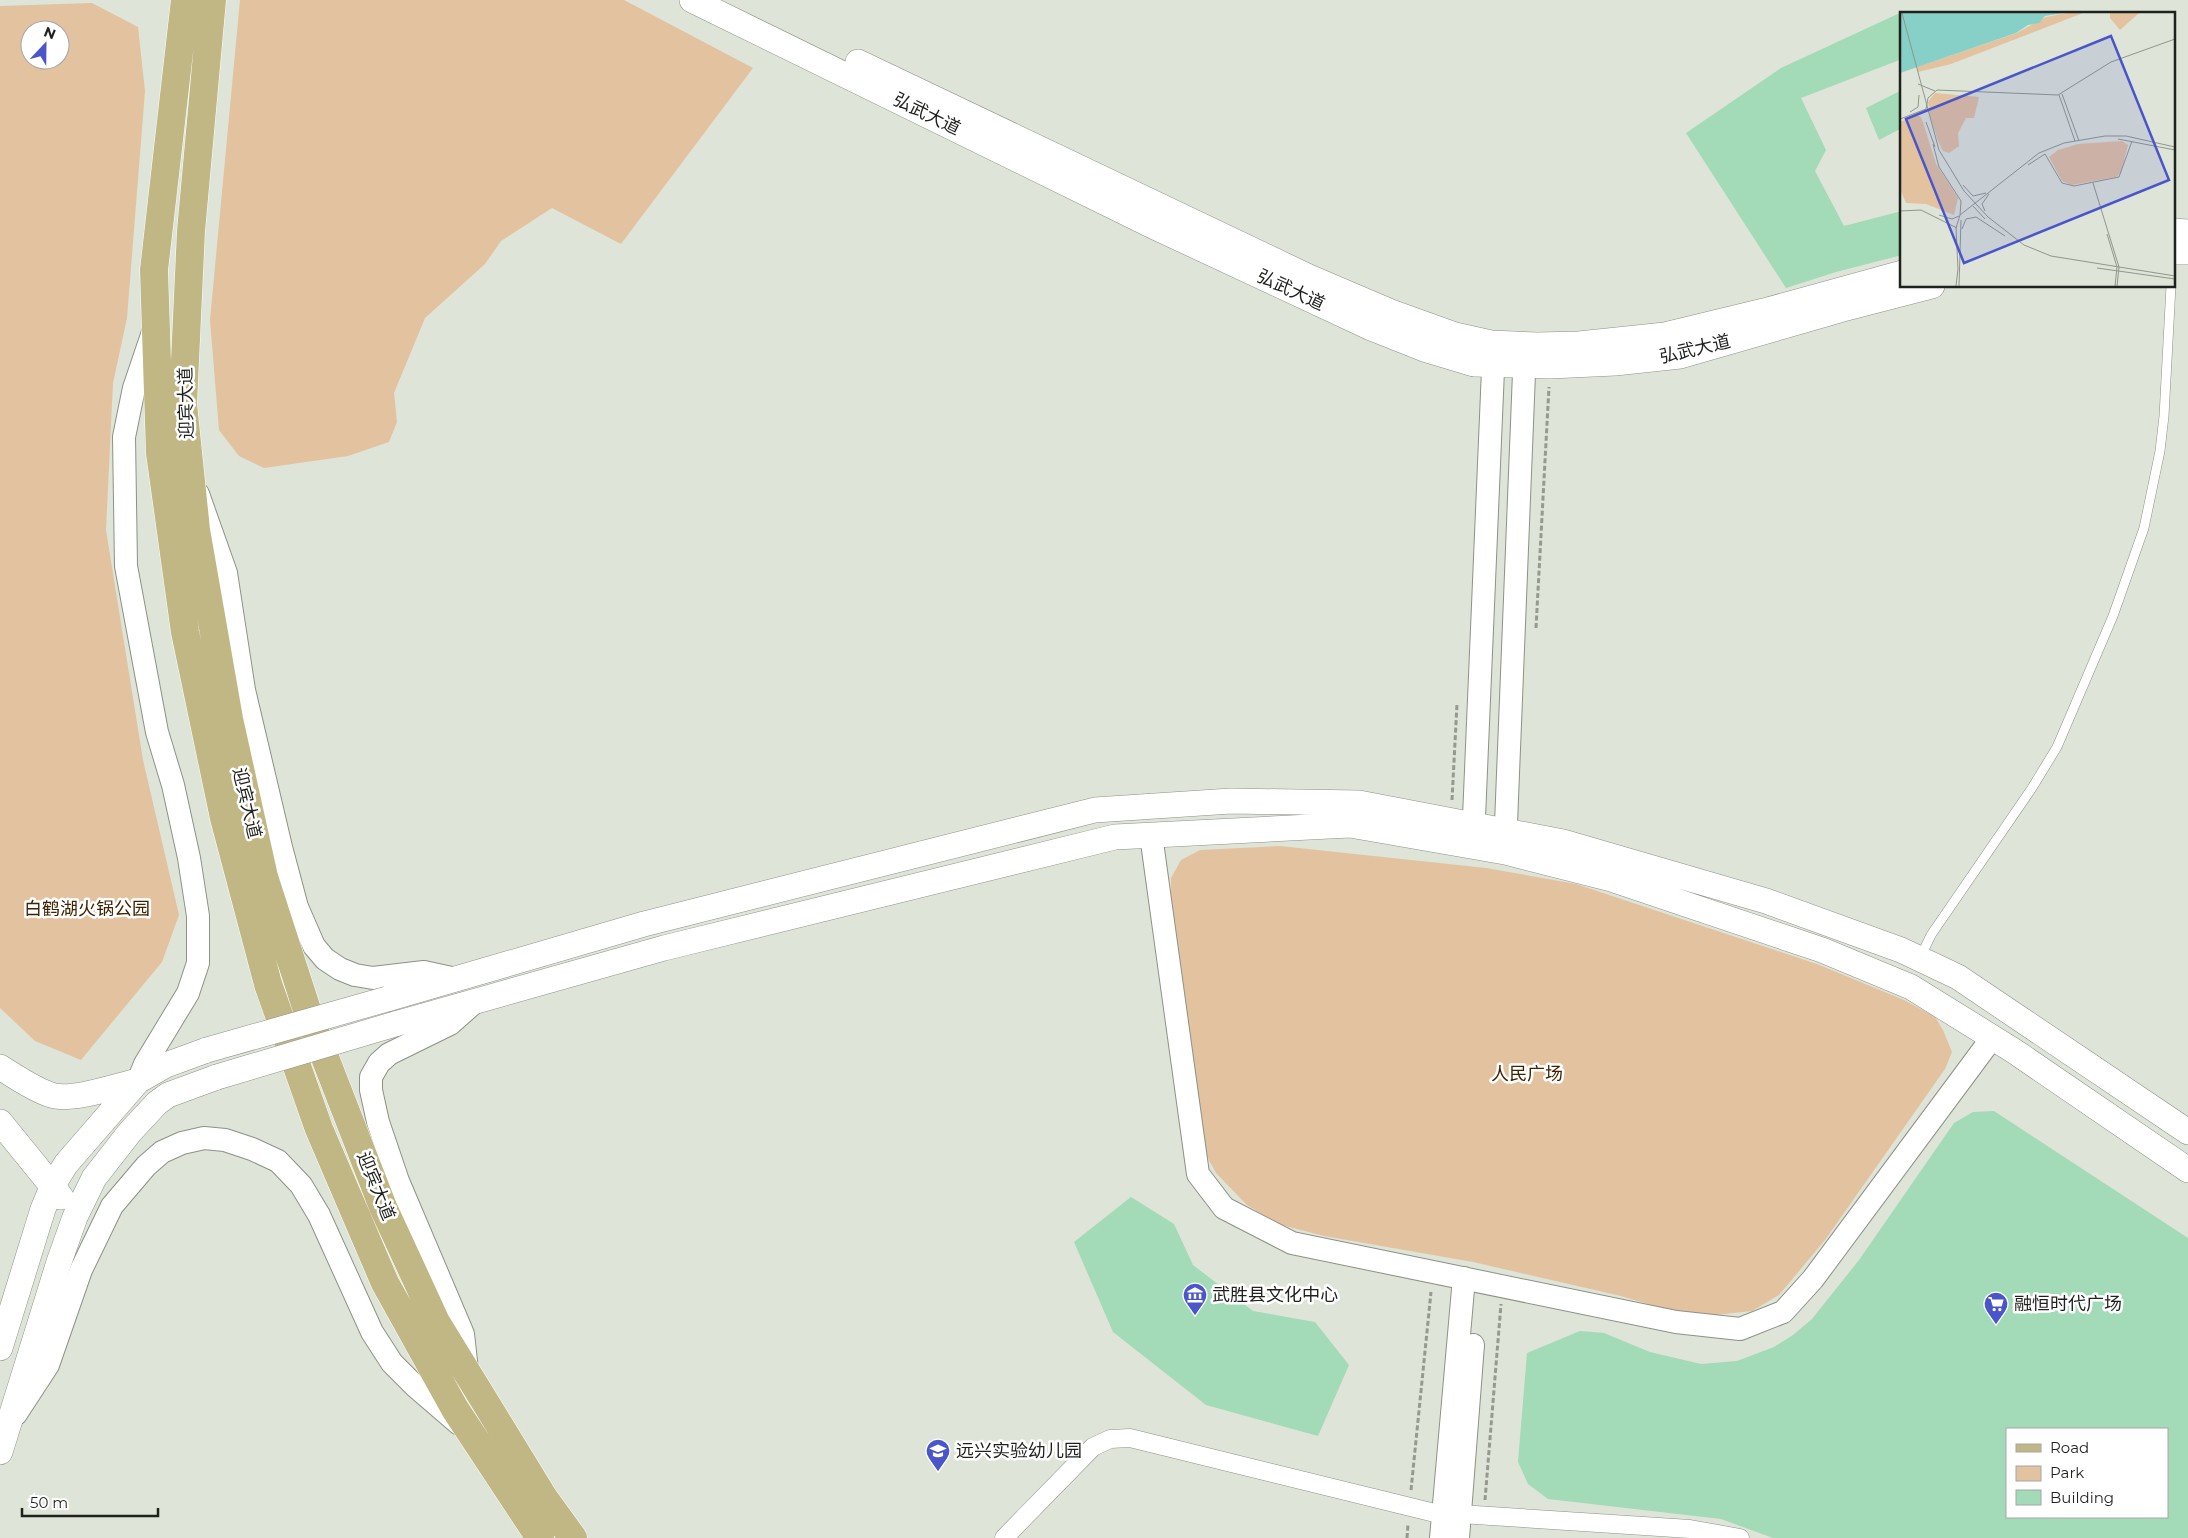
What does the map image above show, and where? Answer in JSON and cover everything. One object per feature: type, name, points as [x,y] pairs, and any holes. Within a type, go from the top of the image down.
[{"type":"main road","name":"迎宾大道","points":[[185,0],[154,270],[160,453],[185,632],[224,818],[268,984],[318,1129],[385,1282],[455,1409],[540,1538]]},
{"type":"main road","name":"迎宾大道","points":[[212,0],[190,240],[183,404],[196,530],[227,710],[264,877],[310,1019],[383,1208],[436,1322],[544,1498],[573,1538]]},
{"type":"main road","name":"弘武大道","points":[[692,0],[1154,227],[1371,328],[1424,349],[1474,364],[1494,354]]},
{"type":"main road","name":"弘武大道","points":[[728,0],[1309,277],[1391,312],[1455,335],[1494,354],[1525,355],[1579,344],[1665,335],[1764,311],[1900,274]]},
{"type":"main road","name":"弘武大道","points":[[1525,355],[1550,366],[1615,363],[1680,356],[1843,309],[1924,288]]},
{"type":"main road","points":[[0,1348],[42,1210],[53,1185],[66,1164],[138,1082],[166,1065],[207,1050],[644,924],[1095,810],[1230,801],[1359,803],[1473,836]]},
{"type":"main road","points":[[0,1452],[59,1262],[75,1217],[94,1178],[147,1113],[168,1094],[217,1077],[395,1024],[664,948],[1115,837],[1350,825],[1473,836],[1505,841],[1563,842],[1766,901],[1920,958],[1958,977],[2188,1132]]},
{"type":"main road","points":[[1505,841],[1822,950],[1911,988],[1992,1038],[2188,1170]]},
{"type":"main road","points":[[0,1067],[22,1081],[52,1096],[77,1096],[138,1082]]},
{"type":"main road","points":[[0,1122],[23,1152],[53,1185],[75,1217]]},
{"type":"street","points":[[138,1082],[149,1056],[188,993],[198,963],[198,916],[189,858],[173,785],[157,732],[126,566],[124,437],[134,388],[156,324]]},
{"type":"street","points":[[1473,836],[1494,354]]},
{"type":"street","points":[[1505,841],[1525,355]]},
{"type":"street","points":[[190,472],[226,573],[244,690],[281,847],[297,907],[314,946],[325,959],[340,969],[355,975],[373,978],[424,972],[456,979]]},
{"type":"street","points":[[1151,835],[1198,1174],[1224,1208],[1292,1243],[1676,1322],[1740,1329],[1783,1312],[1813,1279],[1992,1038]]},
{"type":"street","points":[[467,1374],[462,1334],[398,1181],[378,1122],[370,1090],[371,1077],[379,1063],[389,1054],[450,1024],[476,1001]]},
{"type":"street","points":[[8,1427],[48,1365],[81,1270],[112,1206],[146,1166],[162,1152],[182,1143],[204,1138],[225,1140],[252,1149],[278,1161],[301,1185],[319,1215],[372,1332],[392,1363],[476,1442]]},
{"type":"street","points":[[1440,1538],[1451,1514],[1471,1280]]},
{"type":"street","points":[[1004,1538],[1093,1447],[1110,1439],[1130,1438],[1410,1507],[1451,1514],[1690,1529],[1740,1538]]},
{"type":"street","points":[[1451,1514],[1458,1538]]},
{"type":"lane","points":[[1920,958],[1931,935],[2032,788],[2057,748],[2113,616],[2144,528],[2160,451],[2164,416],[2171,288]]},
{"type":"path","points":[[1536,634],[1550,366]]},
{"type":"path","points":[[1407,1538],[1433,1272]]},
{"type":"path","points":[[1484,1517],[1502,1286]]},
{"type":"green space","points":[[240,0],[624,0],[753,68],[621,244],[552,208],[501,241],[485,264],[425,318],[394,393],[397,422],[389,442],[348,456],[264,468],[239,456],[219,430],[210,320]]},
{"type":"green space","name":"白鹤湖火锅公园","points":[[92,3],[138,27],[145,91],[127,318],[113,383],[106,530],[143,760],[179,915],[162,962],[81,1060],[35,1041],[0,1008],[0,6]]},
{"type":"green space","name":"人民广场","points":[[1280,846],[1486,868],[1576,884],[1817,964],[1904,1000],[1935,1017],[1943,1030],[1952,1052],[1945,1069],[1825,1240],[1779,1295],[1752,1311],[1715,1315],[1668,1310],[1621,1296],[1473,1262],[1324,1236],[1278,1224],[1247,1205],[1216,1173],[1204,1151],[1171,907],[1171,878],[1181,860],[1200,850]]},
{"type":"building","points":[[1900,13],[1900,60],[1801,98],[1826,150],[1815,171],[1844,226],[1900,212],[1900,256],[1836,272],[1786,288],[1686,133],[1781,68]]},
{"type":"building","points":[[1900,91],[1900,129],[1879,140],[1866,108]]},
{"type":"building","name":"融恒时代广场","points":[[1994,1111],[2188,1238],[2188,1538],[1773,1538],[1721,1519],[1548,1499],[1528,1484],[1518,1462],[1527,1353],[1580,1331],[1604,1333],[1650,1352],[1701,1364],[1737,1361],[1774,1347],[1793,1335],[1812,1319],[1859,1260],[1954,1123],[1973,1112]]},
{"type":"building","name":"武胜县文化中心","points":[[1131,1197],[1174,1224],[1193,1265],[1253,1311],[1315,1322],[1349,1365],[1318,1436],[1206,1405],[1113,1332],[1074,1242]]},
{"type":"place","name":"武胜县文化中心","points":[[1195,1316]]},
{"type":"place","name":"融恒时代广场","points":[[1996,1325]]},
{"type":"place","name":"远兴实验幼儿园","points":[[938,1472]]}]
